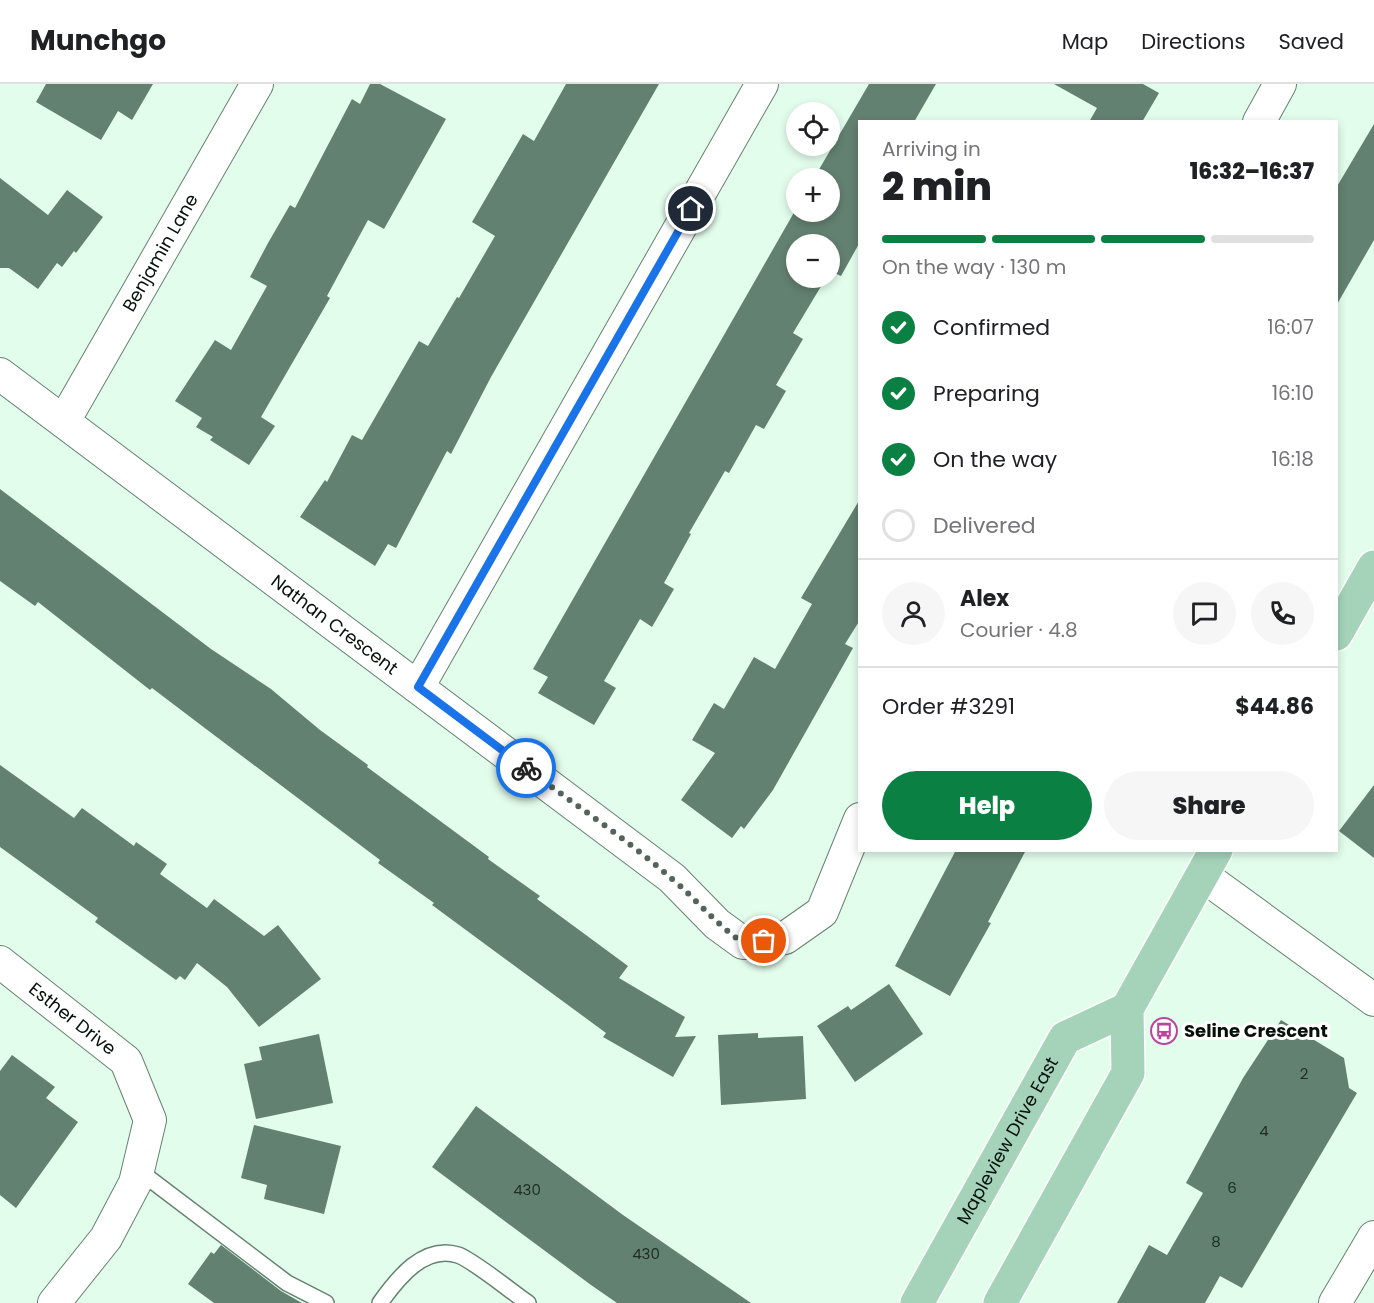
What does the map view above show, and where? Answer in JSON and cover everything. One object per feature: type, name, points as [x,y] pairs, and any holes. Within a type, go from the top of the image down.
[{"type":"main road","points":[[1338,630],[1374,567]]},
{"type":"main road","points":[[999,1303],[1128,1073],[1126,1009],[1209,863]]},
{"type":"main road","name":"Mapleview Drive East","points":[[917,1303],[1065,1038],[1126,1009]]},
{"type":"street","name":"Benjamin Lane","points":[[64,421],[257,84]]},
{"type":"street","points":[[418,687],[762,84]]},
{"type":"street","points":[[1260,120],[1280,84]]},
{"type":"street","name":"Nathan Crescent","points":[[0,374],[672,878],[717,924],[743,943],[785,938],[822,912],[858,824]]},
{"type":"street","points":[[1209,863],[1374,1000]]},
{"type":"street","name":"Esther Drive","points":[[0,962],[126,1061],[150,1119],[135,1183],[106,1238],[54,1303]]},
{"type":"street","points":[[1335,1303],[1374,1237]]},
{"type":"lane","points":[[138,1170],[287,1283],[326,1303]]},
{"type":"lane","points":[[380,1303],[405,1272],[437,1254],[459,1256],[528,1303]]},
{"type":"building","points":[[46,84],[153,84],[132,120],[118,111],[101,140],[36,102]]},
{"type":"building","points":[[370,84],[380,84],[446,119],[384,229],[368,220],[327,296],[330,298],[261,417],[275,426],[249,465],[210,440],[213,437],[196,427],[202,418],[175,401],[215,340],[231,350],[267,286],[250,277],[290,205],[295,208],[352,99],[360,104]]},
{"type":"building","points":[[566,84],[659,84],[491,377],[451,454],[447,451],[396,548],[388,544],[375,566],[300,517],[325,480],[327,482],[352,435],[362,440],[419,341],[428,346],[457,297],[459,298],[495,236],[472,222],[523,134],[534,141]]},
{"type":"building","points":[[869,84],[936,84],[915,120],[858,120],[858,246],[841,276],[840,234],[786,234],[786,288],[820,288],[793,333],[803,339],[776,385],[786,391],[764,429],[756,425],[729,473],[725,471],[689,533],[691,534],[664,583],[674,589],[652,627],[640,619],[604,681],[616,688],[594,725],[538,693],[548,677],[533,669],[789,222],[840,222],[840,168],[820,168],[827,156],[840,156],[840,134]]},
{"type":"building","points":[[1054,84],[1143,84],[1159,93],[1143,120],[1090,120],[1097,108]]},
{"type":"building","points":[[1374,124],[1374,240],[1338,303],[1338,185]]},
{"type":"building","points":[[0,178],[48,215],[67,190],[103,217],[76,253],[74,251],[62,267],[57,263],[38,289],[9,268],[0,268]]},
{"type":"building","points":[[0,489],[211,649],[271,689],[320,730],[368,765],[367,767],[540,896],[537,899],[628,966],[619,978],[685,1017],[675,1037],[696,1036],[673,1077],[603,1037],[606,1033],[432,905],[434,903],[378,863],[380,860],[152,688],[150,690],[38,602],[35,606],[0,581]]},
{"type":"building","points":[[858,502],[858,623],[845,644],[853,648],[773,790],[744,829],[741,826],[732,838],[681,800],[715,753],[692,740],[714,703],[724,709],[754,657],[775,669],[812,604],[801,598]]},
{"type":"building","points":[[0,765],[74,818],[82,808],[134,846],[136,842],[167,864],[160,874],[207,908],[214,899],[264,936],[278,925],[321,979],[259,1027],[227,987],[197,963],[185,980],[180,976],[176,980],[95,922],[98,918],[0,847]]},
{"type":"building","points":[[1374,785],[1374,858],[1339,831]]},
{"type":"building","points":[[955,852],[1025,852],[988,922],[991,923],[950,996],[895,966]]},
{"type":"building","points":[[889,984],[923,1034],[855,1082],[817,1026],[848,1006],[851,1010]]},
{"type":"building","points":[[1281,1020],[1344,1058],[1349,1088],[1357,1093],[1242,1288],[1220,1276],[1205,1303],[1117,1303],[1149,1245],[1167,1255],[1203,1193],[1186,1183],[1243,1078]]},
{"type":"building","points":[[758,1033],[758,1038],[803,1036],[806,1099],[721,1105],[718,1035]]},
{"type":"building","points":[[319,1034],[333,1103],[256,1119],[244,1064],[262,1060],[259,1047]]},
{"type":"building","points":[[12,1055],[55,1087],[46,1098],[78,1122],[16,1208],[0,1195],[0,1071]]},
{"type":"building","points":[[476,1106],[623,1215],[751,1303],[617,1303],[591,1285],[432,1167]]},
{"type":"building","points":[[254,1125],[341,1146],[324,1214],[264,1199],[267,1185],[241,1178]]},
{"type":"building","points":[[221,1245],[281,1291],[302,1303],[214,1303],[188,1284],[211,1252],[214,1254]]},
{"type":"way so far","points":[[526,768],[672,878],[717,924],[730,934],[743,943],[764,941]]},
{"type":"place","name":"Seline Crescent","points":[[1164,1031]]},
{"type":"route","points":[[526,768],[418,687],[691,209]]}]
